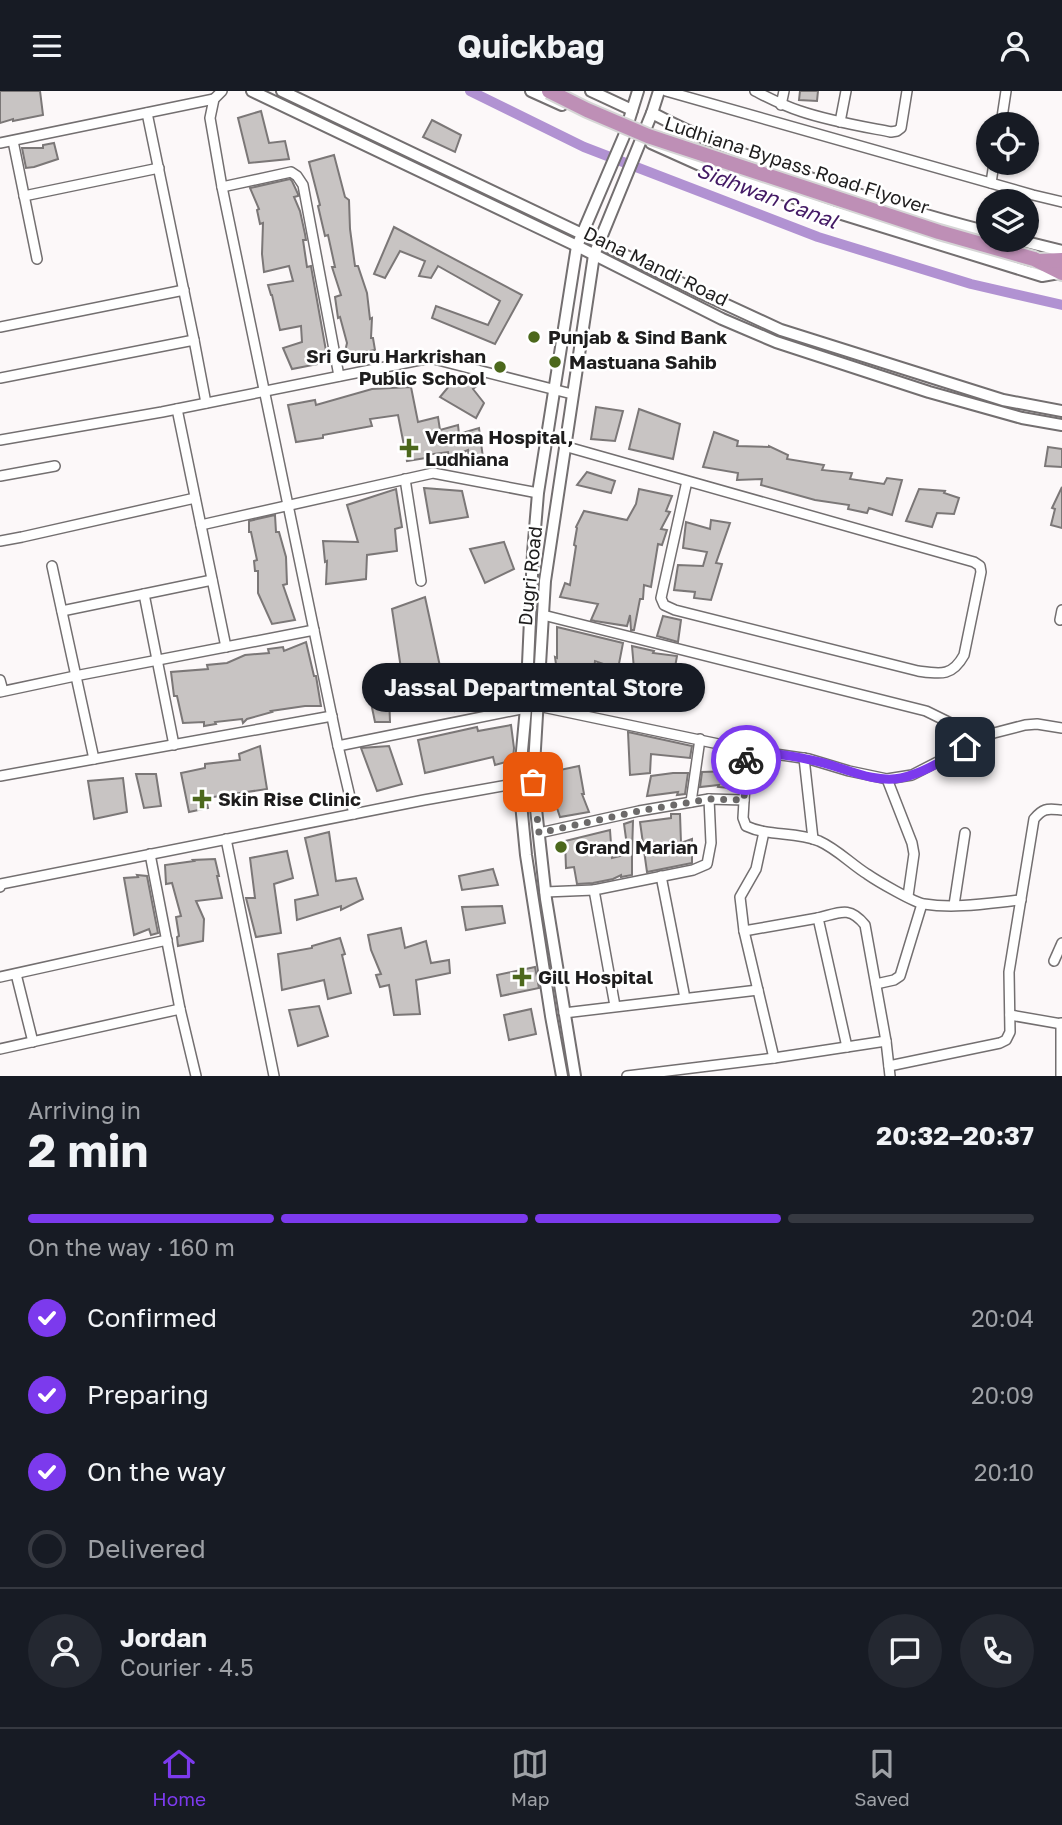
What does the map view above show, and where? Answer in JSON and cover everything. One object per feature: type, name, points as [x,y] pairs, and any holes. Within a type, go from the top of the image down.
[{"type":"highway","name":"Ludhiana Bypass Road Flyover","points":[[549,91],[648,136],[939,232],[1061,269]]},
{"type":"street","points":[[222,91],[214,99],[210,118],[222,187],[354,814]]},
{"type":"street","name":"Dana Mandi Road","points":[[252,91],[577,246],[722,319],[776,342],[929,392],[1023,418],[1062,425]]},
{"type":"street","points":[[282,91],[781,330],[1003,400],[1062,411]]},
{"type":"street","points":[[531,91],[709,169],[881,228],[1042,276],[1061,269]]},
{"type":"street","points":[[591,91],[632,110]]},
{"type":"street","name":"Dugri Road","points":[[562,1076],[526,855],[519,783],[526,708],[533,553],[538,493],[577,246],[624,134],[638,91]]},
{"type":"street","name":"Dugri Road","points":[[575,1076],[545,892],[533,782],[545,580],[594,255],[659,91]]},
{"type":"street","points":[[666,91],[1062,202]]},
{"type":"street","points":[[755,91],[799,111],[891,132],[900,130],[907,91]]},
{"type":"street","points":[[781,104],[784,91]]},
{"type":"street","points":[[840,122],[846,91]]},
{"type":"street","points":[[1002,112],[1006,91]]},
{"type":"street","points":[[0,143],[214,99]]},
{"type":"street","points":[[147,113],[206,403]]},
{"type":"street","points":[[652,113],[713,143],[840,189],[976,229]]},
{"type":"street","points":[[13,141],[37,259]]},
{"type":"street","points":[[24,196],[159,169]]},
{"type":"street","points":[[222,187],[291,172],[303,185],[339,376]]},
{"type":"street","points":[[991,183],[992,175]]},
{"type":"street","points":[[1039,245],[1062,251]]},
{"type":"street","points":[[0,327],[184,290]]},
{"type":"street","points":[[0,378],[194,340]]},
{"type":"street","points":[[0,440],[177,409],[430,358],[572,394]]},
{"type":"street","points":[[177,409],[226,647]]},
{"type":"street","points":[[564,446],[974,562],[980,566],[981,572],[964,655],[958,666],[938,674],[918,671],[664,605],[661,598],[687,481]]},
{"type":"street","points":[[0,476],[55,466]]},
{"type":"street","points":[[201,525],[433,473],[538,493]]},
{"type":"street","points":[[405,479],[421,581]]},
{"type":"street","points":[[0,541],[195,498]]},
{"type":"street","points":[[52,566],[94,759]]},
{"type":"street","points":[[62,611],[212,580]]},
{"type":"street","points":[[144,594],[174,745]]},
{"type":"street","points":[[543,615],[926,711],[982,739]]},
{"type":"street","points":[[0,680],[1,691],[314,630]]},
{"type":"street","points":[[538,706],[747,750],[804,758],[887,779],[912,775],[994,733],[1037,724],[1062,728]]},
{"type":"street","points":[[338,746],[526,708]]},
{"type":"street","points":[[0,776],[332,716]]},
{"type":"street","points":[[691,802],[700,739]]},
{"type":"street","points":[[747,750],[743,818],[746,826],[764,832],[813,839],[867,874],[922,904],[954,905],[1021,900]]},
{"type":"street","points":[[804,758],[813,839]]},
{"type":"street","points":[[887,779],[914,854],[908,896]]},
{"type":"street","points":[[0,884],[519,783]]},
{"type":"street","points":[[539,833],[709,799],[744,800]]},
{"type":"street","points":[[545,892],[594,890],[694,870],[707,864],[711,843],[709,799]]},
{"type":"street","points":[[744,931],[846,912],[858,915],[865,925],[890,1071],[1000,1043],[1010,1032],[1009,972],[1034,820],[1046,809],[1062,810]]},
{"type":"street","points":[[764,832],[756,869],[740,897],[744,931],[774,1058]]},
{"type":"street","points":[[954,905],[965,833]]},
{"type":"street","points":[[226,839],[274,1076]]},
{"type":"street","points":[[150,855],[194,1076]]},
{"type":"street","points":[[660,876],[685,998]]},
{"type":"street","points":[[594,890],[615,1006]]},
{"type":"street","points":[[876,984],[900,976],[922,904]]},
{"type":"street","points":[[818,918],[847,1047]]},
{"type":"street","points":[[0,977],[167,940]]},
{"type":"street","points":[[1054,961],[1062,943]]},
{"type":"street","points":[[16,974],[33,1042]]},
{"type":"street","points":[[565,1013],[758,991]]},
{"type":"street","points":[[0,1049],[180,1009]]},
{"type":"street","points":[[1010,1015],[1061,1024],[1062,1076]]},
{"type":"street","points":[[627,1076],[886,1041]]},
{"type":"street","points":[[715,1066],[716,1076]]},
{"type":"building","points":[[0,91],[40,91],[43,115],[0,123]]},
{"type":"building","points":[[800,91],[818,91],[817,101],[799,100]]},
{"type":"building","points":[[261,111],[269,143],[285,141],[289,159],[249,163],[238,118]]},
{"type":"building","points":[[432,120],[461,135],[455,152],[423,137]]},
{"type":"building","points":[[54,143],[58,159],[26,168],[22,148],[43,148],[43,145]]},
{"type":"building","points":[[334,155],[345,197],[349,200],[355,266],[358,266],[367,293],[370,319],[372,318],[371,338],[375,350],[344,356],[347,343],[340,317],[338,318],[335,297],[341,295],[332,267],[335,267],[328,235],[325,236],[309,162]]},
{"type":"building","points":[[290,179],[298,194],[294,197],[305,234],[306,240],[303,240],[307,267],[311,266],[328,362],[292,369],[283,348],[302,342],[301,326],[280,330],[268,285],[293,281],[289,266],[264,272],[263,223],[260,224],[259,209],[250,188]]},
{"type":"building","points":[[394,227],[522,295],[495,344],[432,318],[436,306],[488,325],[500,301],[438,266],[431,278],[419,276],[425,261],[400,251],[385,278],[374,274]]},
{"type":"building","points":[[454,380],[479,384],[473,389],[484,403],[476,418],[440,397]]},
{"type":"building","points":[[411,387],[418,422],[438,417],[440,430],[458,425],[459,434],[479,428],[484,465],[470,466],[468,450],[449,458],[448,452],[407,461],[398,415],[370,419],[372,426],[296,442],[288,405],[315,400],[316,405],[372,389]]},
{"type":"building","points":[[596,407],[623,411],[615,441],[591,439]]},
{"type":"building","points":[[639,409],[680,424],[673,459],[629,449]]},
{"type":"building","points":[[714,432],[738,441],[737,446],[769,446],[788,455],[787,459],[824,465],[822,470],[852,473],[850,479],[884,484],[887,478],[902,480],[892,515],[869,508],[867,513],[848,509],[849,505],[815,500],[761,485],[762,479],[737,480],[738,473],[703,467]]},
{"type":"building","points":[[1048,447],[1062,449],[1062,467],[1045,466]]},
{"type":"building","points":[[587,472],[615,481],[611,493],[577,485]]},
{"type":"building","points":[[1062,487],[1062,528],[1051,525],[1055,509],[1052,508]]},
{"type":"building","points":[[424,488],[462,491],[468,517],[430,523]]},
{"type":"building","points":[[396,489],[402,527],[395,529],[397,551],[367,555],[366,579],[326,584],[327,561],[325,562],[323,541],[358,542],[347,505]]},
{"type":"building","points":[[639,489],[672,496],[666,511],[670,512],[661,529],[667,530],[662,545],[658,544],[651,587],[644,585],[643,599],[640,599],[634,630],[631,630],[630,615],[627,626],[591,620],[598,604],[560,597],[565,583],[570,585],[576,527],[584,511],[627,520],[636,504]]},
{"type":"building","points":[[919,489],[945,491],[944,493],[959,498],[954,514],[937,513],[932,527],[906,521]]},
{"type":"building","points":[[275,515],[276,532],[279,532],[286,557],[287,584],[283,585],[295,620],[272,624],[258,593],[258,571],[255,571],[254,561],[257,560],[249,532],[249,521]]},
{"type":"building","points":[[711,520],[730,523],[716,563],[722,564],[711,600],[694,598],[695,592],[674,590],[678,565],[703,566],[707,552],[683,548],[686,522],[710,529]]},
{"type":"building","points":[[504,542],[514,569],[485,583],[470,549]]},
{"type":"building","points":[[425,597],[441,671],[443,670],[443,684],[389,695],[390,722],[375,722],[366,679],[402,675],[392,609]]},
{"type":"building","points":[[663,616],[681,620],[678,642],[657,636]]},
{"type":"building","points":[[557,627],[623,643],[618,669],[595,661],[591,698],[554,698],[554,678],[558,679],[555,657],[557,658]]},
{"type":"building","points":[[306,642],[321,706],[271,711],[247,719],[243,723],[242,719],[204,726],[204,722],[183,723],[177,696],[174,696],[171,672],[208,669],[207,665],[227,663],[245,655],[269,653],[268,649],[283,647],[284,651]]},
{"type":"building","points":[[632,646],[654,651],[653,653],[677,656],[672,684],[659,683],[661,674],[634,669]]},
{"type":"building","points":[[500,666],[507,694],[455,711],[448,680]]},
{"type":"building","points":[[511,725],[513,760],[495,765],[493,757],[425,773],[418,740],[477,727],[478,731]]},
{"type":"building","points":[[628,732],[692,746],[690,758],[651,754],[650,773],[630,775]]},
{"type":"building","points":[[260,746],[267,789],[206,798],[208,808],[189,812],[181,773],[205,768],[205,764],[240,760],[239,754]]},
{"type":"building","points":[[389,746],[402,784],[377,791],[361,748]]},
{"type":"building","points":[[579,766],[582,794],[589,812],[560,817],[554,790],[555,771]]},
{"type":"building","points":[[732,771],[729,788],[718,787],[719,785],[700,787],[702,772]]},
{"type":"building","points":[[688,773],[685,794],[677,795],[678,792],[647,796],[651,776]]},
{"type":"building","points":[[136,774],[156,774],[161,806],[144,808]]},
{"type":"building","points":[[123,778],[127,812],[94,819],[88,781]]},
{"type":"building","points":[[671,814],[680,814],[681,843],[692,839],[692,863],[647,872],[640,822],[671,818]]},
{"type":"building","points":[[633,821],[632,853],[628,853],[624,824]]},
{"type":"building","points":[[610,830],[612,858],[632,853],[632,875],[577,884],[574,867],[566,868],[565,841]]},
{"type":"building","points":[[329,832],[336,881],[356,878],[363,899],[341,910],[341,906],[297,920],[295,900],[318,895],[305,838]]},
{"type":"building","points":[[287,851],[293,878],[274,884],[281,933],[256,937],[246,898],[255,898],[250,858]]},
{"type":"building","points":[[215,859],[222,898],[196,901],[204,919],[203,941],[178,946],[176,917],[181,916],[172,883],[166,884],[165,865]]},
{"type":"building","points":[[493,869],[498,885],[462,890],[459,876]]},
{"type":"building","points":[[137,875],[147,876],[158,933],[151,935],[149,929],[134,935],[124,878],[138,877]]},
{"type":"building","points":[[502,906],[505,923],[466,930],[462,907]]},
{"type":"building","points":[[401,928],[405,948],[426,941],[431,963],[449,960],[450,973],[416,980],[420,1014],[394,1015],[389,985],[380,987],[376,975],[381,974],[368,935]]},
{"type":"building","points":[[340,938],[351,993],[328,999],[324,980],[282,990],[278,954],[312,948]]},
{"type":"building","points":[[535,967],[539,988],[501,996],[497,975]]},
{"type":"building","points":[[319,1006],[328,1036],[298,1046],[289,1010]]},
{"type":"building","points":[[531,1009],[536,1034],[509,1040],[504,1015]]},
{"type":"waterway","name":"Sidhwan Canal","points":[[470,91],[584,147],[818,237],[971,284],[1062,305]]},
{"type":"way so far","points":[[533,782],[539,833],[709,799],[744,800],[746,760]]},
{"type":"place","name":"Punjab & Sind Bank","points":[[534,337]]},
{"type":"place","name":"Mastuana Sahib","points":[[555,362]]},
{"type":"place","name":"Sri Guru Harkrishan Public School","points":[[500,367]]},
{"type":"place","name":"Verma Hospital, Ludhiana","points":[[409,448]]},
{"type":"place","name":"Jassal Departmental Store","points":[[533,782]]},
{"type":"place","name":"Skin Rise Clinic","points":[[202,799]]},
{"type":"place","name":"Grand Marian","points":[[561,847]]},
{"type":"place","name":"Gill Hospital","points":[[522,977]]},
{"type":"route","points":[[746,760],[747,750],[809,759],[887,779],[912,775],[965,747]]}]
